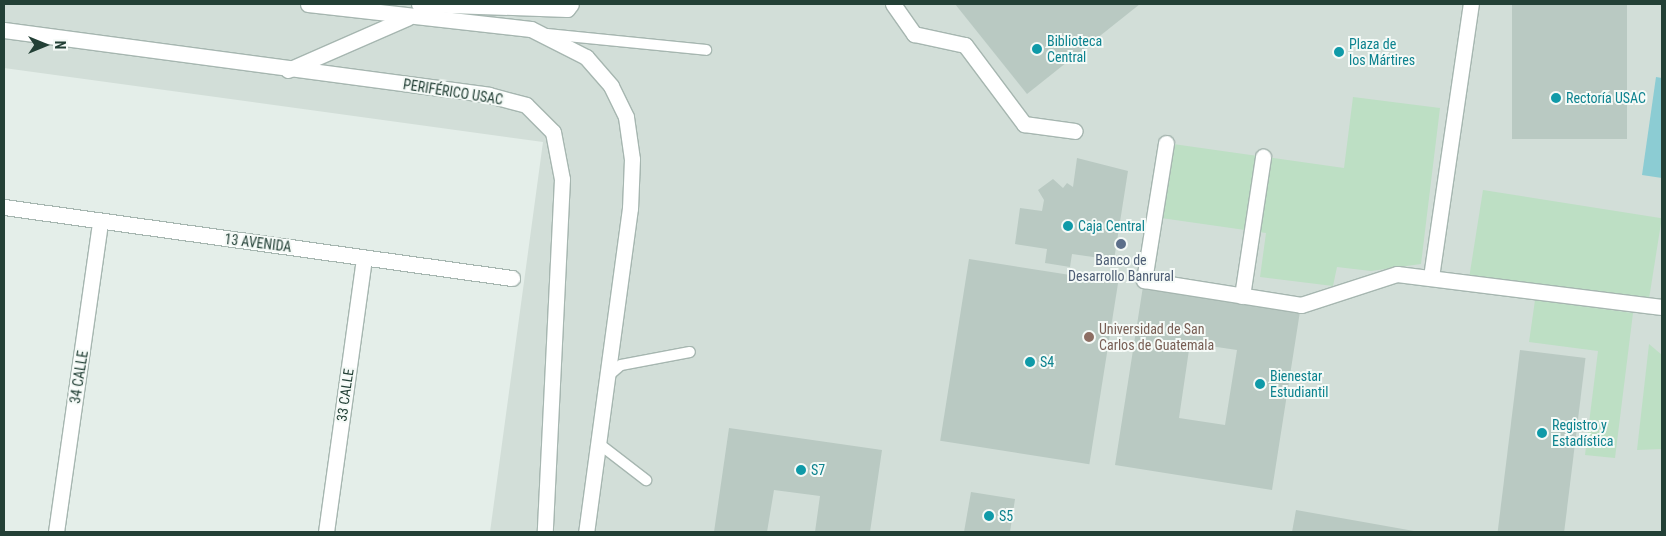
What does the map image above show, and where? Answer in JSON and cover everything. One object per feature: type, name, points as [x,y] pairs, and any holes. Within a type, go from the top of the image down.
[{"type":"street","points":[[308,4],[328,5],[407,18],[541,33],[586,57],[611,86],[626,117],[632,159],[630,208],[605,378],[586,532]]},
{"type":"street","points":[[419,4],[567,9],[571,4]]},
{"type":"street","points":[[893,4],[914,34],[965,45],[1024,124],[1075,131]]},
{"type":"street","points":[[1431,277],[1471,4]]},
{"type":"street","points":[[287,71],[407,18]]},
{"type":"street","name":"PERIFÉRICO USAC","points":[[4,30],[287,71],[489,95],[526,105],[553,132],[562,180],[544,532]]},
{"type":"street","points":[[1166,143],[1144,280],[1301,305],[1397,274],[1662,306]]},
{"type":"street","points":[[1242,296],[1263,157]]},
{"type":"street","name":"13 AVENIDA","points":[[4,207],[512,278]]},
{"type":"street","name":"34 CALLE","points":[[56,532],[100,221]]},
{"type":"street","name":"33 CALLE","points":[[326,532],[364,258]]},
{"type":"lane","points":[[541,33],[706,50]]},
{"type":"lane","points":[[605,378],[621,365],[690,352]]},
{"type":"lane","points":[[598,444],[646,480]]},
{"type":"shaded area","name":"Universidad de San Carlos de Guatemala","points":[[4,4],[1662,4],[1662,532],[490,532],[543,142],[4,68]]},
{"type":"green space","points":[[1353,97],[1440,108],[1421,264],[1371,271],[1337,267],[1333,286],[1260,277],[1266,233],[1154,217],[1166,143],[1344,168]]},
{"type":"green space","points":[[1483,190],[1662,218],[1648,308],[1469,280]]},
{"type":"green space","points":[[1535,300],[1633,313],[1615,458],[1585,455],[1598,351],[1529,342]]},
{"type":"green space","points":[[1649,344],[1662,355],[1662,449],[1637,450]]},
{"type":"water","points":[[1656,77],[1662,78],[1662,178],[1642,175]]},
{"type":"building","name":"Biblioteca Central","points":[[955,4],[1140,4],[1027,94]]},
{"type":"building","name":"Rectoría USAC","points":[[1512,4],[1627,4],[1627,139],[1512,139]]},
{"type":"building","name":"Caja Central","points":[[1077,158],[1128,171],[1114,260],[1072,254],[1070,267],[1045,263],[1047,249],[1015,244],[1020,208],[1042,211],[1044,200],[1038,190],[1053,179],[1063,188],[1067,183],[1073,187]]},
{"type":"building","name":"S4","points":[[969,259],[1118,283],[1089,464],[940,441]]},
{"type":"building","name":"Bienestar Estudiantil","points":[[1144,280],[1301,305],[1272,490],[1115,465]],"holes":[[[1190,343],[1237,350],[1225,425],[1179,418]]]},
{"type":"building","name":"Registro y Estadística","points":[[1520,350],[1586,358],[1564,532],[1498,532]]},
{"type":"building","name":"S7","points":[[729,428],[882,450],[870,532],[815,532],[820,496],[774,490],[767,532],[714,532]]},
{"type":"building","name":"S5","points":[[971,492],[1015,499],[1010,532],[964,532]]},
{"type":"building","points":[[1296,510],[1414,531],[1414,532],[1292,532]]},
{"type":"place","name":"Biblioteca Central","points":[[1037,49]]},
{"type":"place","name":"Plaza de los Mártires","points":[[1339,52]]},
{"type":"place","name":"Rectoría USAC","points":[[1556,98]]},
{"type":"place","name":"Caja Central","points":[[1068,226]]},
{"type":"place","name":"Banco de Desarrollo Banrural","points":[[1121,244]]},
{"type":"place","name":"Universidad de San Carlos de Guatemala","points":[[1089,337]]},
{"type":"place","name":"S4","points":[[1030,362]]},
{"type":"place","name":"Bienestar Estudiantil","points":[[1260,384]]},
{"type":"place","name":"Registro y Estadística","points":[[1542,433]]},
{"type":"place","name":"S7","points":[[801,470]]},
{"type":"place","name":"S5","points":[[989,516]]}]
